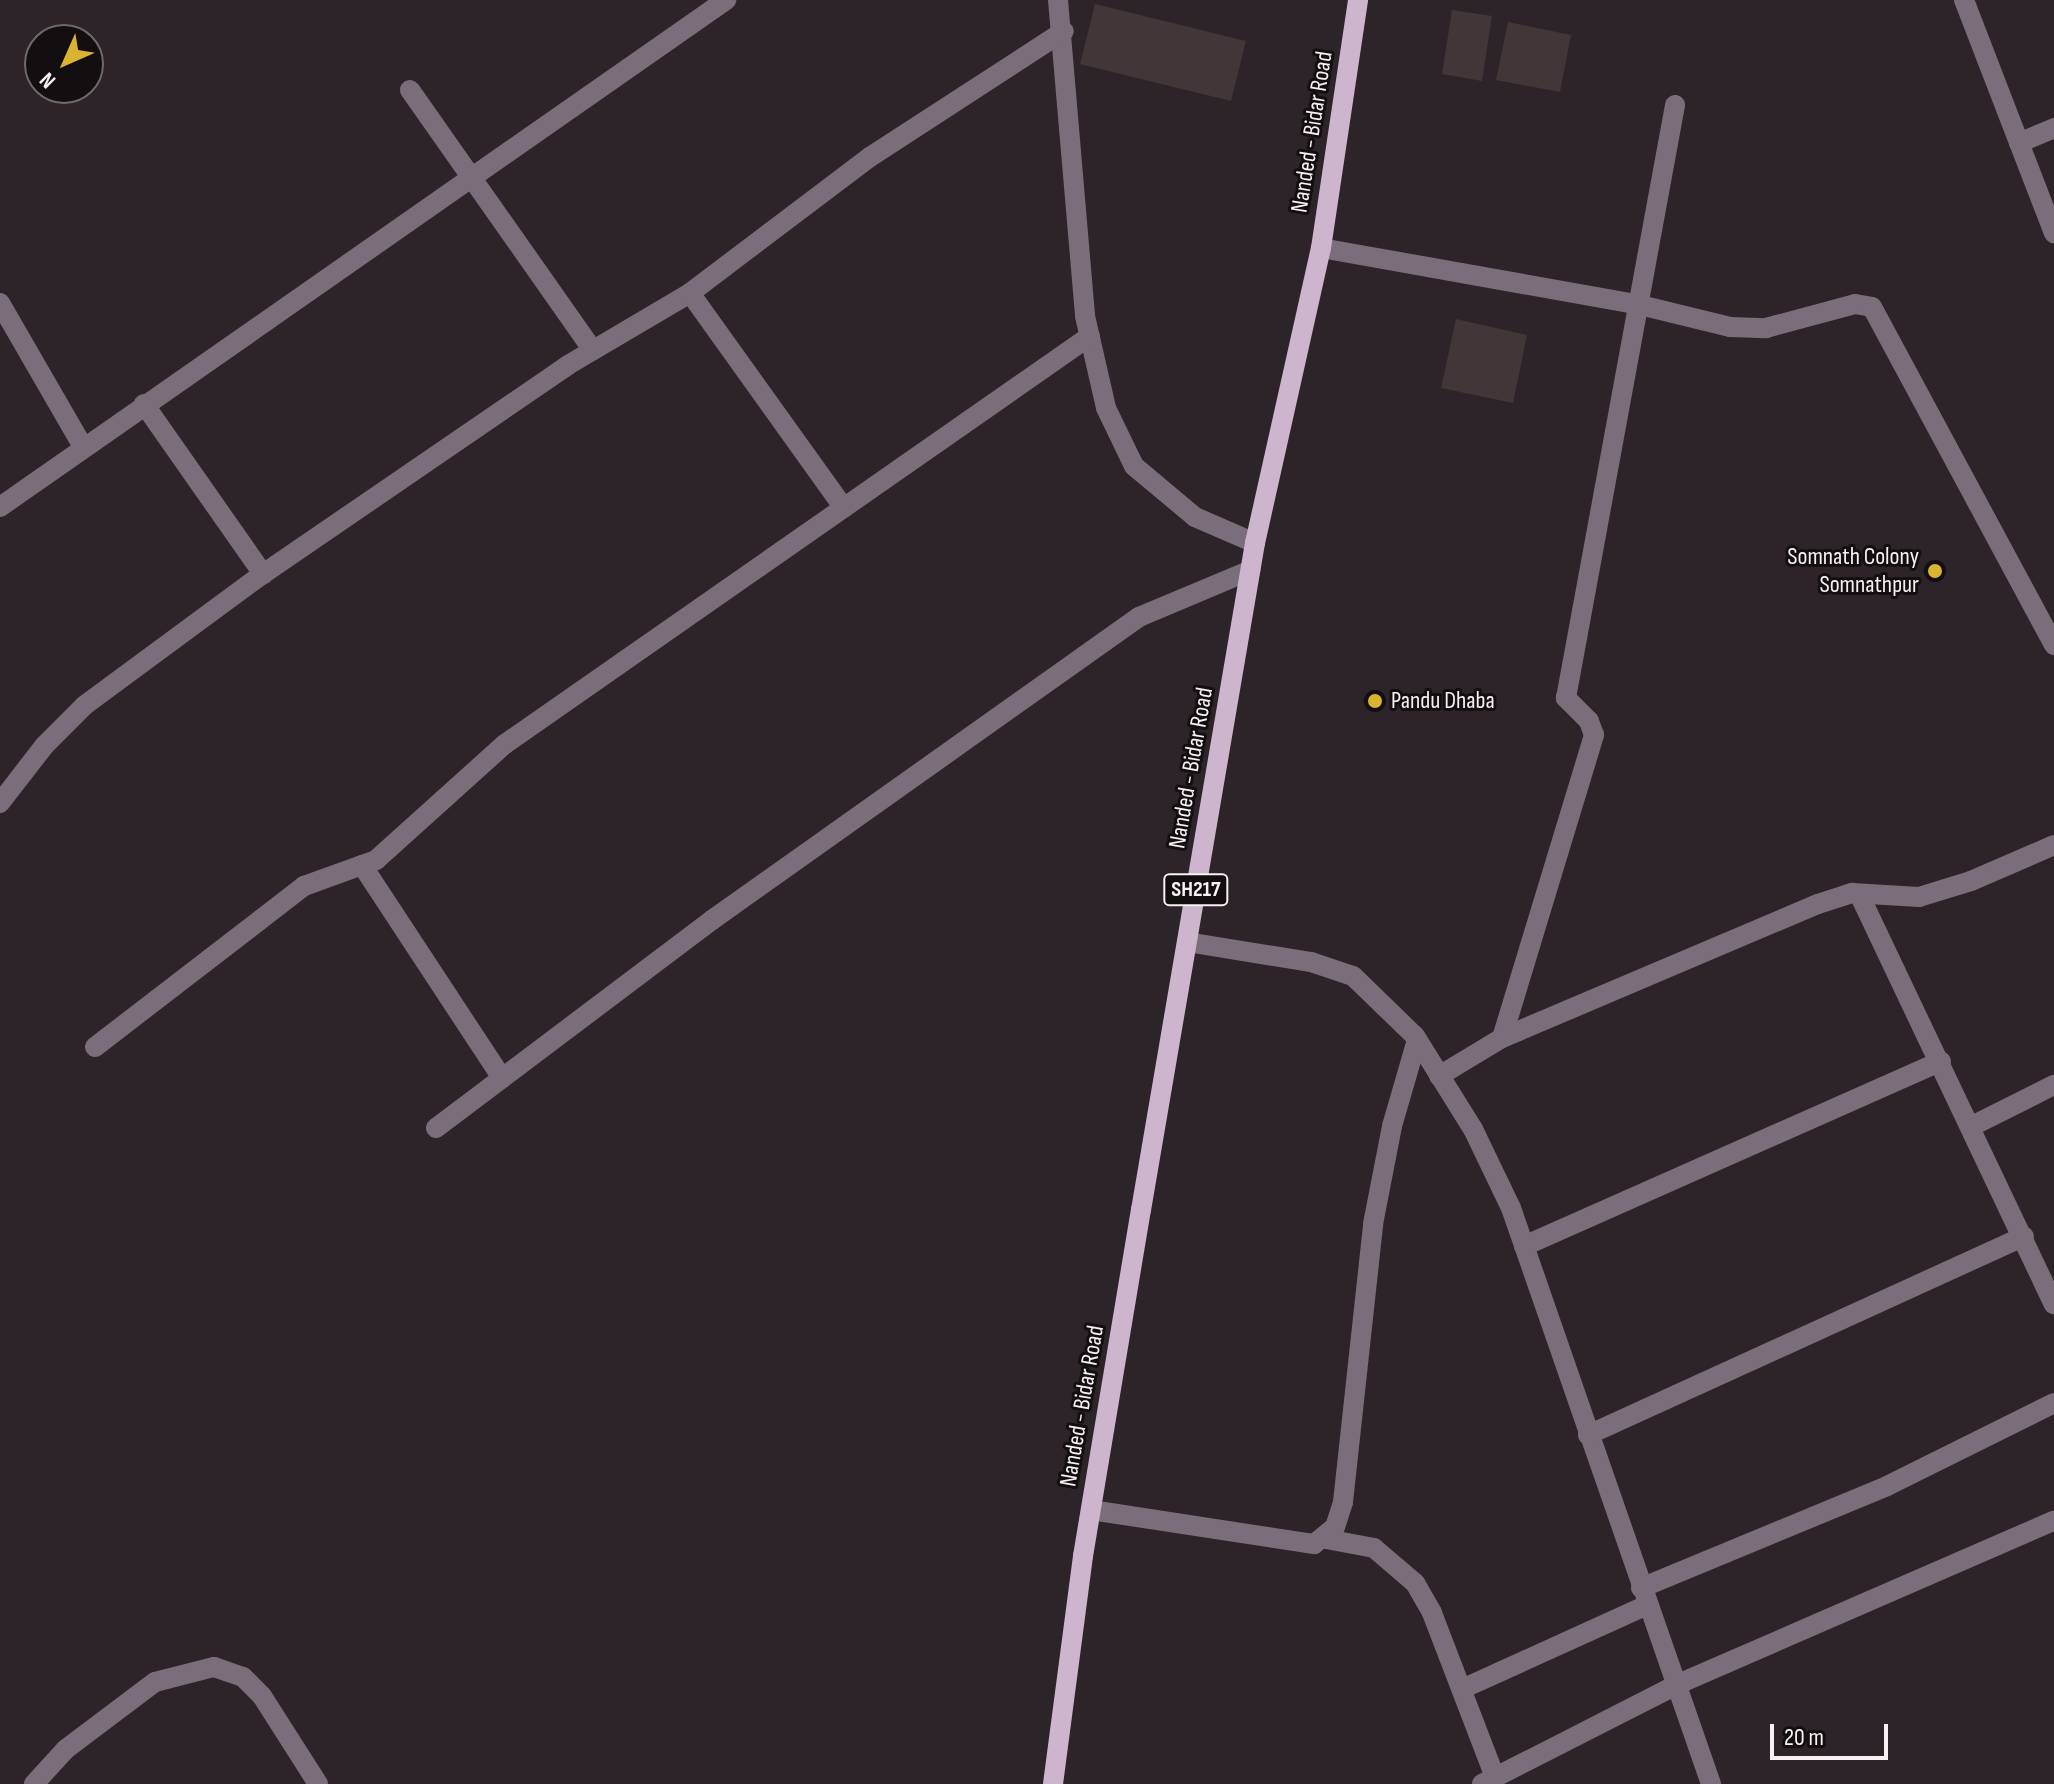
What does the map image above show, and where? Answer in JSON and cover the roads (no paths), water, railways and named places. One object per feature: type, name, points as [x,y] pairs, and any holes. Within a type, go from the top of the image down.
[{"type":"main road","name":"Nanded - Bidar Road","points":[[1053,1784],[1091,1510],[1255,543],[1321,248],[1358,0]]},
{"type":"street","points":[[0,507],[726,0]]},
{"type":"street","points":[[1058,0],[1064,31],[1090,336],[1106,408],[1134,466],[1195,517],[1255,543]]},
{"type":"street","points":[[1964,0],[2054,233]]},
{"type":"street","points":[[0,803],[44,746],[85,705],[263,574],[593,350],[690,293],[870,157],[1064,31]]},
{"type":"street","points":[[410,90],[593,350]]},
{"type":"street","points":[[1502,1038],[1594,735],[1589,721],[1566,698],[1675,105]]},
{"type":"street","points":[[2019,143],[2054,128]]},
{"type":"street","points":[[1321,248],[1636,304],[1730,327],[1766,328],[1855,304],[1872,307],[2054,645]]},
{"type":"street","points":[[690,293],[844,508]]},
{"type":"street","points":[[0,303],[83,447]]},
{"type":"street","points":[[95,1047],[304,886],[362,865],[398,844],[505,744],[1090,336]]},
{"type":"street","points":[[144,404],[263,574]]},
{"type":"street","points":[[436,1128],[712,920],[1139,617],[1251,570]]},
{"type":"street","points":[[1439,1076],[1502,1038],[1818,904],[1859,894],[1919,897],[1971,881],[2054,845]]},
{"type":"street","points":[[362,865],[502,1078]]},
{"type":"street","points":[[1859,894],[1972,1126],[2054,1304]]},
{"type":"street","points":[[1187,942],[1311,962],[1353,976],[1417,1040],[1473,1129],[1524,1246],[1711,1784]]},
{"type":"street","points":[[1326,1539],[1343,1502],[1373,1224],[1392,1126],[1417,1040]]},
{"type":"street","points":[[1524,1246],[1941,1061]]},
{"type":"street","points":[[1972,1126],[2054,1085]]},
{"type":"street","points":[[1588,1435],[2024,1236]]},
{"type":"street","points":[[1462,1689],[1644,1597],[1887,1486],[2054,1403]]},
{"type":"street","points":[[1091,1510],[1314,1544],[1326,1539],[1374,1548],[1415,1583],[1462,1689],[1489,1780],[1676,1685],[2054,1521]]},
{"type":"street","points":[[34,1784],[66,1749],[155,1682],[214,1667],[243,1677],[262,1696],[318,1784]]},
{"type":"place","name":"Somnath Colony Somnathpur","points":[[1935,571]]},
{"type":"place","name":"Pandu Dhaba","points":[[1375,701]]}]
